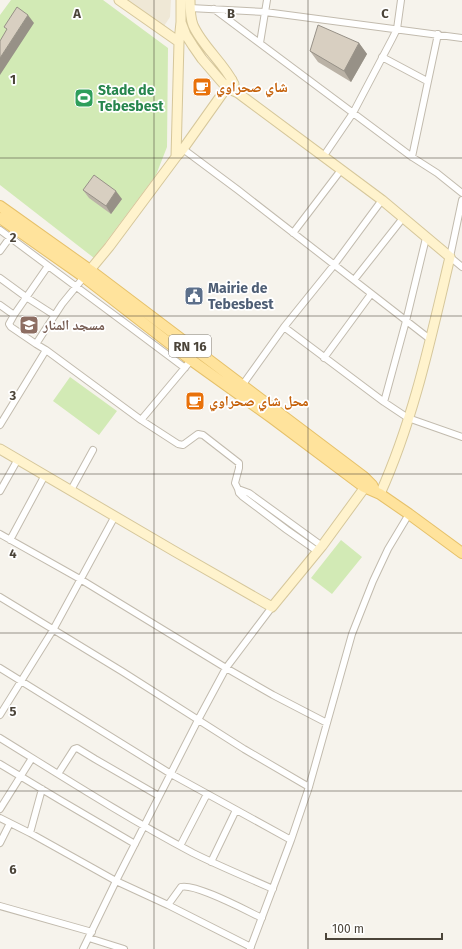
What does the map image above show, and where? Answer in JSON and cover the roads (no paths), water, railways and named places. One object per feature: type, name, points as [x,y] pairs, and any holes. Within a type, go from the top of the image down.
[{"type":"main road","name":"RN 16","points":[[0,206],[128,305],[198,352],[239,389],[377,492],[462,553]]},
{"type":"main road","name":"RN 16","points":[[0,218],[87,274]]},
{"type":"main road","name":"RN 16","points":[[128,305],[188,364],[239,389]]},
{"type":"street","points":[[119,0],[179,42]]},
{"type":"street","points":[[176,156],[181,0]]},
{"type":"street","points":[[260,43],[267,0]]},
{"type":"street","points":[[323,157],[353,113],[397,29],[401,0]]},
{"type":"street","points":[[229,84],[198,34],[192,20],[190,4],[214,9],[265,12],[462,38]]},
{"type":"street","points":[[214,9],[462,193]]},
{"type":"street","points":[[181,22],[192,46],[238,93],[382,200],[462,267]]},
{"type":"street","points":[[412,156],[438,34]]},
{"type":"street","points":[[382,57],[428,81]]},
{"type":"street","points":[[36,344],[54,315],[122,230],[176,156],[184,149],[229,84]]},
{"type":"street","points":[[184,149],[431,340]]},
{"type":"street","points":[[293,233],[341,170]]},
{"type":"street","points":[[239,389],[284,327],[334,265],[382,200]]},
{"type":"street","points":[[377,492],[390,471],[408,418],[431,340],[462,200]]},
{"type":"street","points":[[354,280],[403,218]]},
{"type":"street","points":[[0,251],[16,229]]},
{"type":"street","points":[[0,230],[76,286],[188,364]]},
{"type":"street","points":[[384,402],[406,321],[426,238]]},
{"type":"street","points":[[48,266],[14,315],[9,324],[10,326],[46,350],[141,420],[178,444],[182,445],[198,434],[203,435],[239,463],[235,483],[238,489],[249,492],[319,549]]},
{"type":"street","points":[[0,278],[54,315]]},
{"type":"street","points":[[324,358],[371,294]]},
{"type":"street","points":[[0,305],[14,315]]},
{"type":"street","points":[[284,327],[324,358],[408,418],[462,438]]},
{"type":"street","points":[[0,425],[46,350]]},
{"type":"street","points":[[141,420],[198,352]]},
{"type":"street","points":[[0,449],[272,607]]},
{"type":"street","points":[[71,490],[93,450]]},
{"type":"street","points":[[0,492],[18,459]]},
{"type":"street","points":[[10,540],[45,475]]},
{"type":"street","points":[[83,949],[159,796],[226,668],[272,607],[319,549],[367,484]]},
{"type":"street","points":[[0,818],[116,881],[251,948],[309,787],[346,655],[362,607],[388,549],[409,514]]},
{"type":"street","points":[[0,714],[53,630],[115,516]]},
{"type":"street","points":[[0,534],[80,580],[226,668],[273,695],[327,723]]},
{"type":"street","points":[[0,597],[123,672],[244,749],[309,787]]},
{"type":"street","points":[[0,668],[171,774],[291,840]]},
{"type":"street","points":[[0,738],[144,826],[180,846],[211,862],[273,888]]},
{"type":"street","points":[[58,774],[74,749],[77,748],[159,796]]},
{"type":"street","points":[[0,809],[32,758]]},
{"type":"street","points":[[0,764],[135,844]]},
{"type":"street","points":[[30,833],[42,790]]},
{"type":"street","points":[[180,846],[207,794]]},
{"type":"street","points":[[211,862],[236,810]]},
{"type":"street","points":[[0,843],[10,823]]},
{"type":"street","points":[[168,906],[181,887],[189,886],[209,893],[262,918]]},
{"type":"street","points":[[0,906],[92,932]]},
{"type":"street","points":[[89,938],[124,949]]},
{"type":"place","name":"شاي صحراوي","points":[[202,87]]},
{"type":"place","name":"Stade de Tebesbest","points":[[84,98]]},
{"type":"place","name":"Mairie de Tebesbest","points":[[194,296]]},
{"type":"place","name":"مسجد المنار","points":[[29,325]]},
{"type":"place","name":"محل شاي صحراوي","points":[[195,401]]}]
